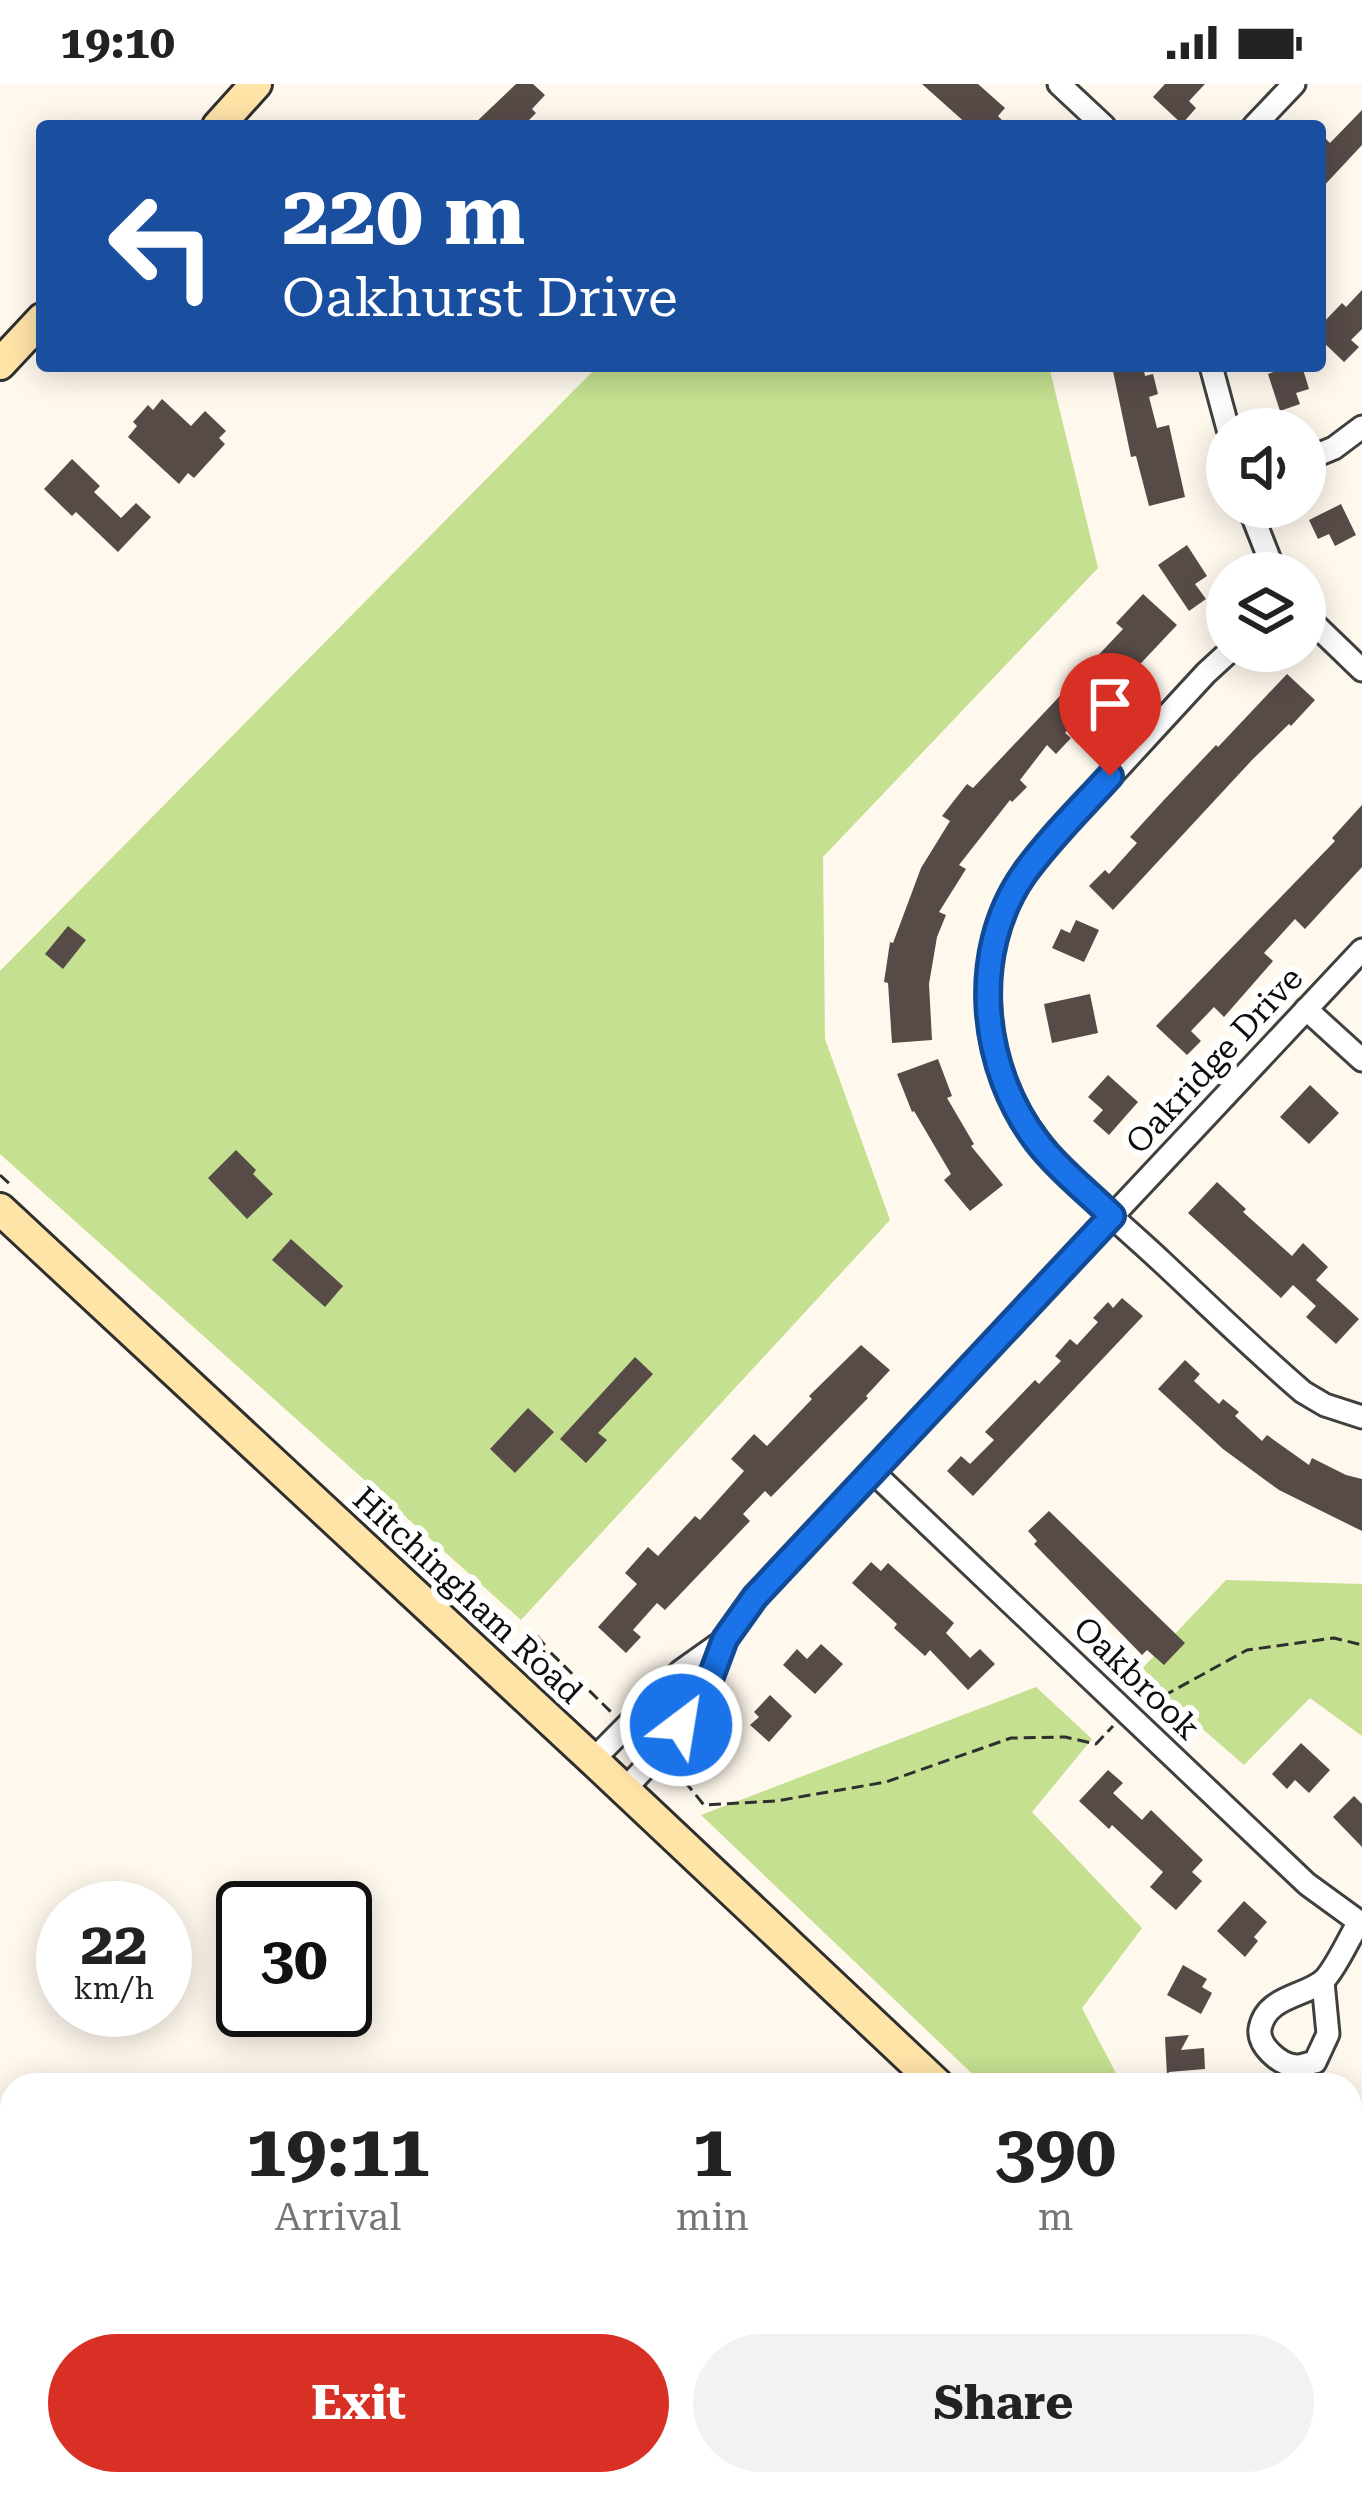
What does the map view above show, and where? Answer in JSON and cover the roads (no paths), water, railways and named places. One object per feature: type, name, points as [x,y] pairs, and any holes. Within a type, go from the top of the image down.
[{"type":"street","points":[[223,120],[256,84]]},
{"type":"street","points":[[1059,84],[1098,120]]},
{"type":"street","points":[[1260,120],[1294,84]]},
{"type":"street","points":[[0,364],[36,325]]},
{"type":"street","points":[[1213,372],[1222,408]]},
{"type":"street","points":[[1326,451],[1362,427]]},
{"type":"street","points":[[1326,635],[1362,670]]},
{"type":"street","points":[[1207,672],[1034,861],[1006,906],[989,978],[989,1023],[996,1060],[1009,1095],[1042,1148],[1303,1392],[1362,1417]]},
{"type":"street","name":"Oakridge Drive","points":[[624,1790],[703,1698],[725,1639],[755,1597],[1362,950]]},
{"type":"street","points":[[1306,1010],[1362,1060]]},
{"type":"street","name":"Hitchingham Road","points":[[8,1200],[925,2073]]},
{"type":"street","name":"Oakbrook","points":[[873,1472],[1307,1884],[1360,1923]]},
{"type":"street","name":"Oakridge Drive","points":[[593,1760],[681,1671],[725,1639]]},
{"type":"street","points":[[1323,1982],[1360,1923]]}]
